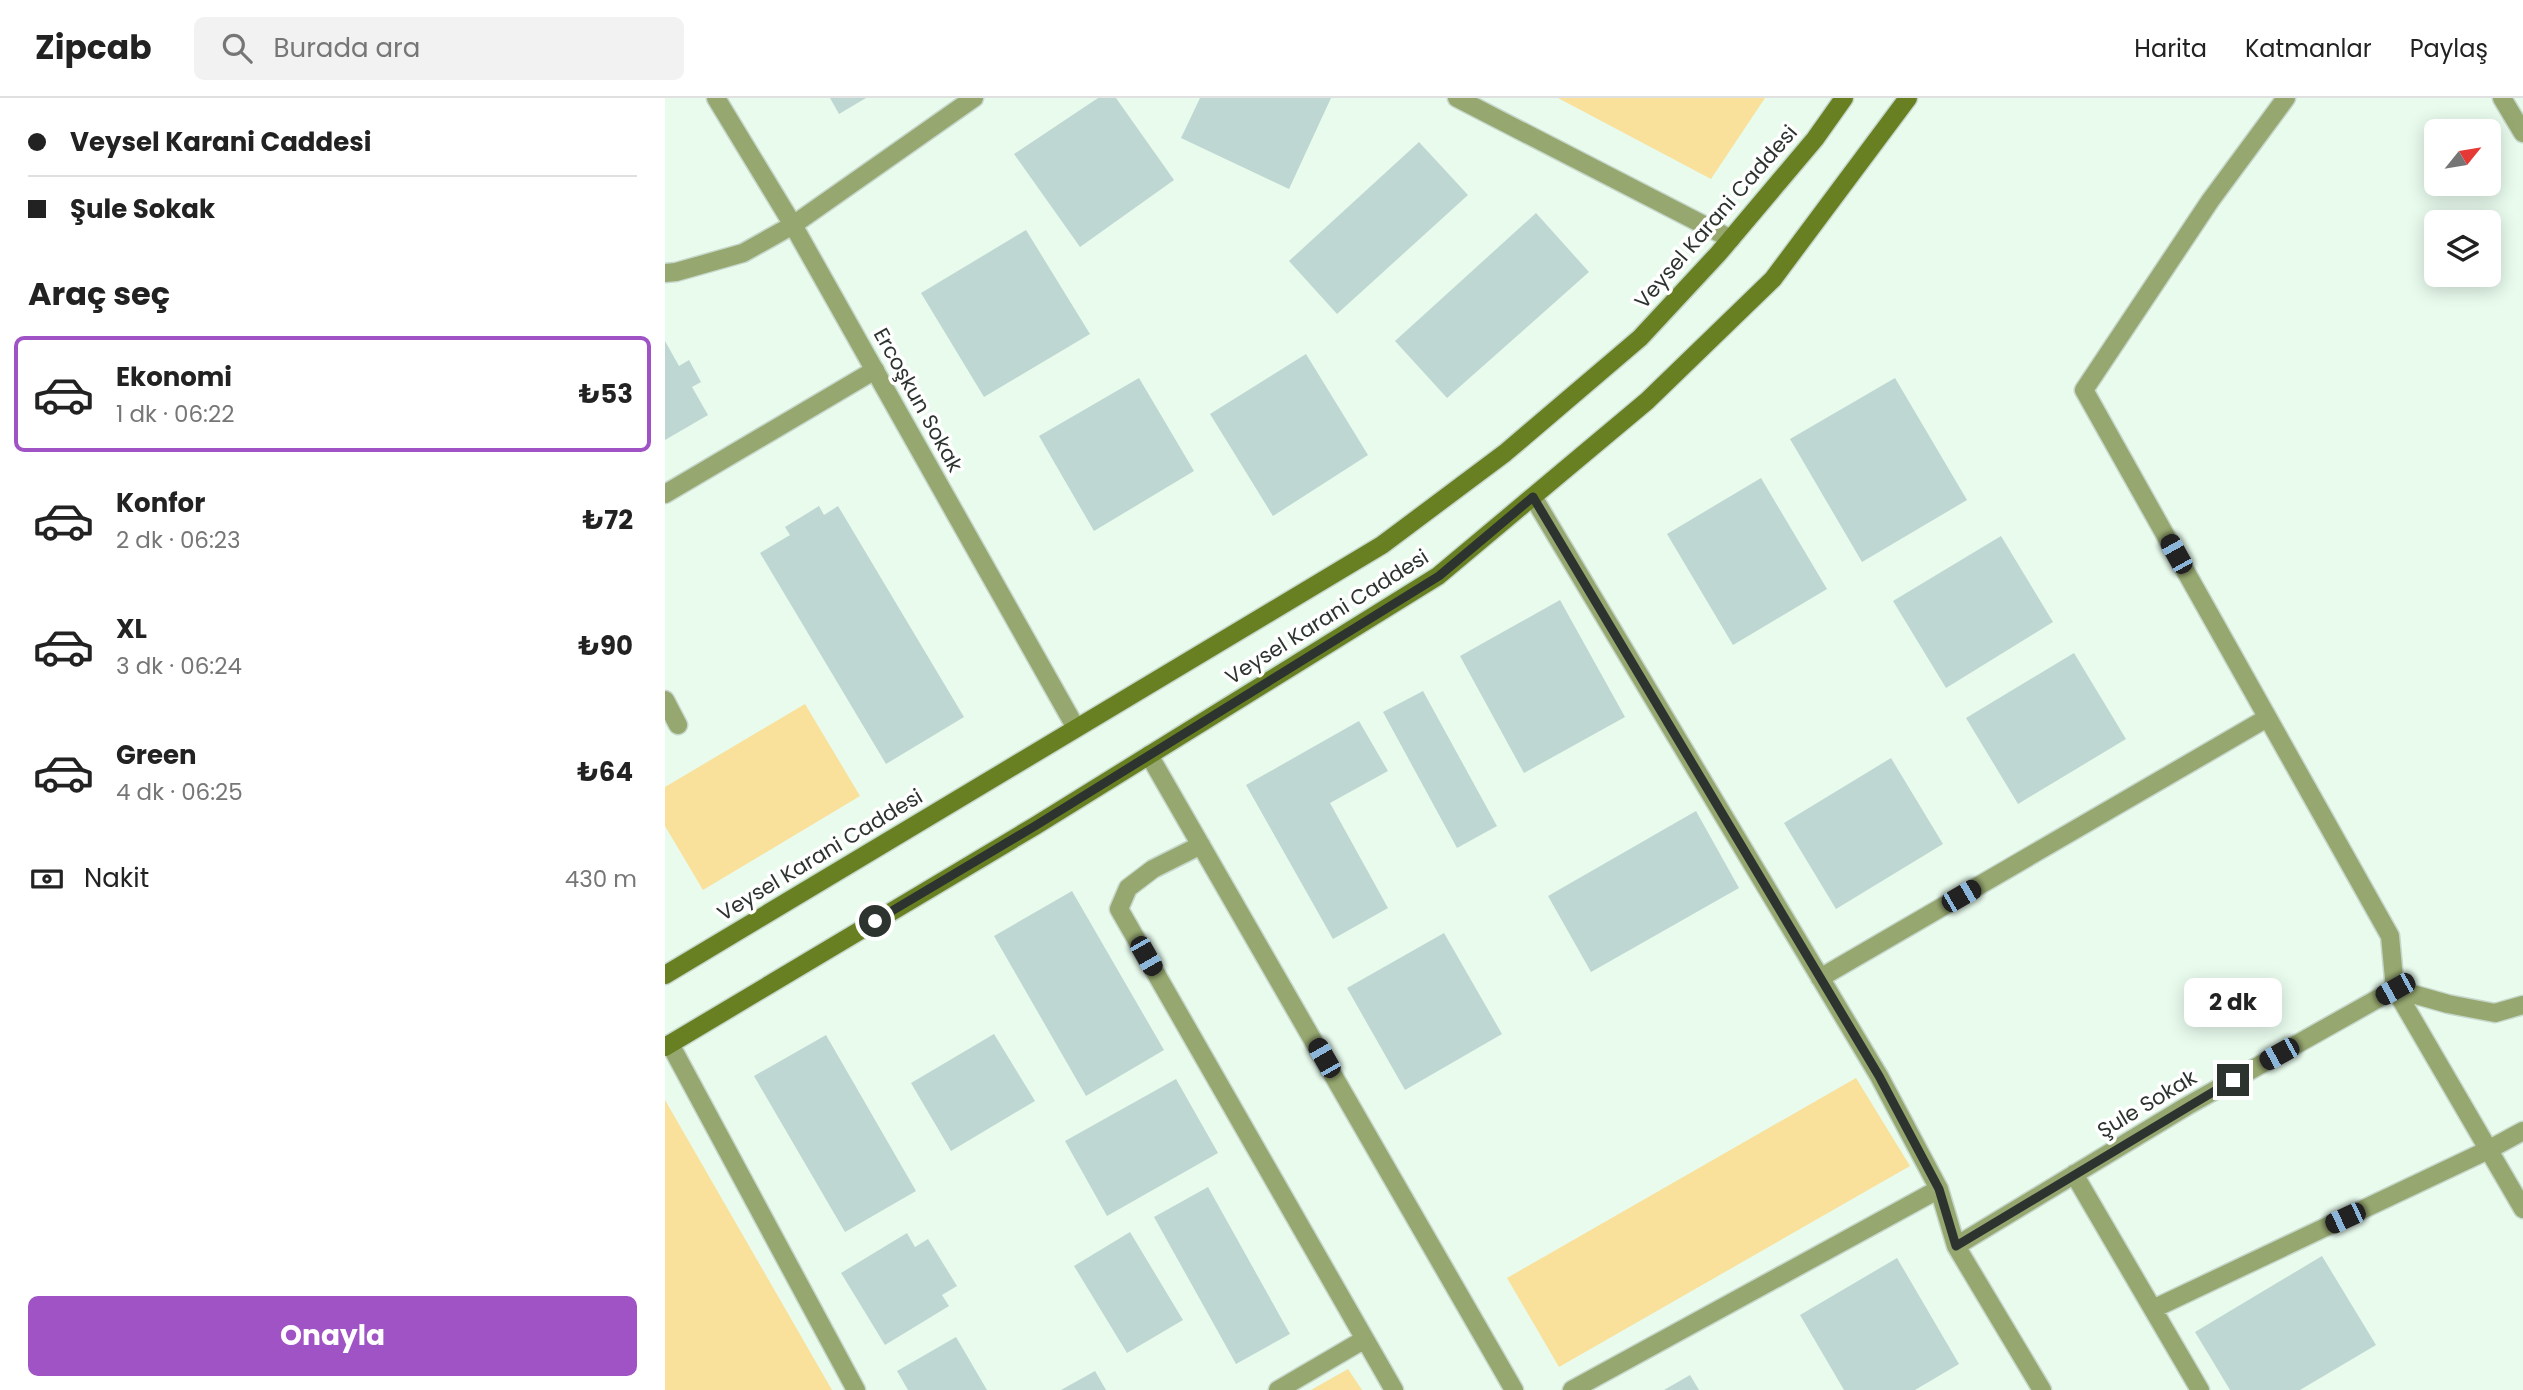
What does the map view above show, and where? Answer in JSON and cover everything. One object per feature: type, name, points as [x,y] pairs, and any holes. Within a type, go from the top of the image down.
[{"type":"main road","name":"Veysel Karani Caddesi","points":[[665,975],[1393,536],[1504,453],[1640,338],[1731,239],[1815,139],[1844,98]]},
{"type":"main road","name":"Veysel Karani Caddesi","points":[[667,1045],[1035,826],[1439,576],[1647,401],[1773,279],[1908,98]]},
{"type":"street","name":"Ercoşkun Sokak","points":[[716,98],[793,225],[1076,728]]},
{"type":"street","points":[[665,273],[743,253],[793,225],[974,98]]},
{"type":"street","points":[[1457,98],[1731,239]]},
{"type":"street","points":[[2286,98],[2210,201],[2084,390],[2390,936],[2395,989],[2523,1209]]},
{"type":"street","points":[[2502,98],[2523,133]]},
{"type":"street","points":[[665,494],[875,370]]},
{"type":"street","points":[[1533,497],[1879,1076],[1939,1189],[1956,1246],[2042,1390]]},
{"type":"street","points":[[665,700],[678,725]]},
{"type":"street","points":[[1820,978],[2267,718]]},
{"type":"street","points":[[1149,755],[1514,1390]]},
{"type":"street","points":[[1201,845],[1153,869],[1128,888],[1119,909],[1394,1390]]},
{"type":"street","points":[[2395,989],[2448,1004],[2495,1013],[2523,1005]]},
{"type":"street","name":"Şule Sokak","points":[[1956,1246],[2186,1106],[2395,989]]},
{"type":"street","points":[[667,1045],[856,1390]]},
{"type":"street","points":[[2153,1309],[2489,1150],[2523,1130]]},
{"type":"street","points":[[2074,1174],[2200,1390]]},
{"type":"street","points":[[1572,1390],[1939,1189]]},
{"type":"street","points":[[1278,1390],[1365,1339]]},
{"type":"shaded area","points":[[1558,98],[1765,98],[1711,179]]},
{"type":"shaded area","points":[[805,704],[860,796],[703,890],[665,826],[665,787]]},
{"type":"shaded area","points":[[1856,1078],[1910,1166],[1559,1367],[1507,1278]]},
{"type":"shaded area","points":[[665,1100],[832,1390],[665,1390]]},
{"type":"shaded area","points":[[1348,1369],[1362,1390],[1311,1390]]},
{"type":"building","points":[[830,98],[866,98],[839,114]]},
{"type":"building","points":[[1098,98],[1116,98],[1174,180],[1080,247],[1014,154]]},
{"type":"building","points":[[1200,98],[1331,98],[1289,189],[1181,138]]},
{"type":"building","points":[[1419,142],[1468,195],[1337,314],[1289,261]]},
{"type":"building","points":[[1536,213],[1589,272],[1447,398],[1395,341]]},
{"type":"building","points":[[1026,230],[1090,334],[984,397],[921,293]]},
{"type":"building","points":[[665,341],[679,366],[689,360],[701,382],[692,387],[708,415],[665,440]]},
{"type":"building","points":[[1306,354],[1368,455],[1273,516],[1210,414]]},
{"type":"building","points":[[1139,378],[1194,471],[1094,531],[1039,436]]},
{"type":"building","points":[[1895,378],[1967,500],[1862,562],[1790,439]]},
{"type":"building","points":[[1761,478],[1827,589],[1733,645],[1667,534]]},
{"type":"building","points":[[819,506],[824,515],[838,506],[964,717],[886,764],[760,553],[790,535],[785,527]]},
{"type":"building","points":[[2001,536],[2053,622],[1946,688],[1893,601]]},
{"type":"building","points":[[1560,600],[1625,717],[1524,773],[1460,656]]},
{"type":"building","points":[[2074,653],[2126,739],[2018,804],[1966,718]]},
{"type":"building","points":[[1423,691],[1497,826],[1457,848],[1383,712]]},
{"type":"building","points":[[1359,721],[1388,771],[1330,803],[1388,908],[1333,939],[1246,785]]},
{"type":"building","points":[[1891,758],[1943,844],[1836,909],[1784,823]]},
{"type":"building","points":[[1696,811],[1739,888],[1591,972],[1548,896]]},
{"type":"building","points":[[1072,891],[1164,1050],[1086,1096],[994,936]]},
{"type":"building","points":[[1444,933],[1502,1034],[1405,1090],[1347,988]]},
{"type":"building","points":[[994,1034],[1035,1101],[951,1151],[911,1083]]},
{"type":"building","points":[[826,1035],[916,1191],[845,1232],[754,1076]]},
{"type":"building","points":[[1176,1079],[1218,1153],[1107,1216],[1065,1141]]},
{"type":"building","points":[[1208,1187],[1290,1334],[1236,1364],[1154,1217]]},
{"type":"building","points":[[1130,1232],[1183,1320],[1127,1353],[1074,1266]]},
{"type":"building","points":[[907,1233],[915,1247],[928,1239],[957,1286],[942,1295],[949,1306],[885,1345],[841,1273]]},
{"type":"building","points":[[2322,1256],[2376,1345],[2300,1390],[2230,1390],[2195,1332]]},
{"type":"building","points":[[1897,1258],[1959,1364],[1915,1390],[1844,1390],[1800,1315]]},
{"type":"building","points":[[956,1337],[987,1390],[908,1390],[897,1371]]},
{"type":"building","points":[[1095,1371],[1106,1390],[1061,1390]]},
{"type":"building","points":[[1690,1375],[1699,1390],[1664,1390]]},
{"type":"route","points":[[875,921],[1035,826],[1439,576],[1533,497],[1879,1076],[1939,1189],[1956,1246],[2233,1080]]}]
